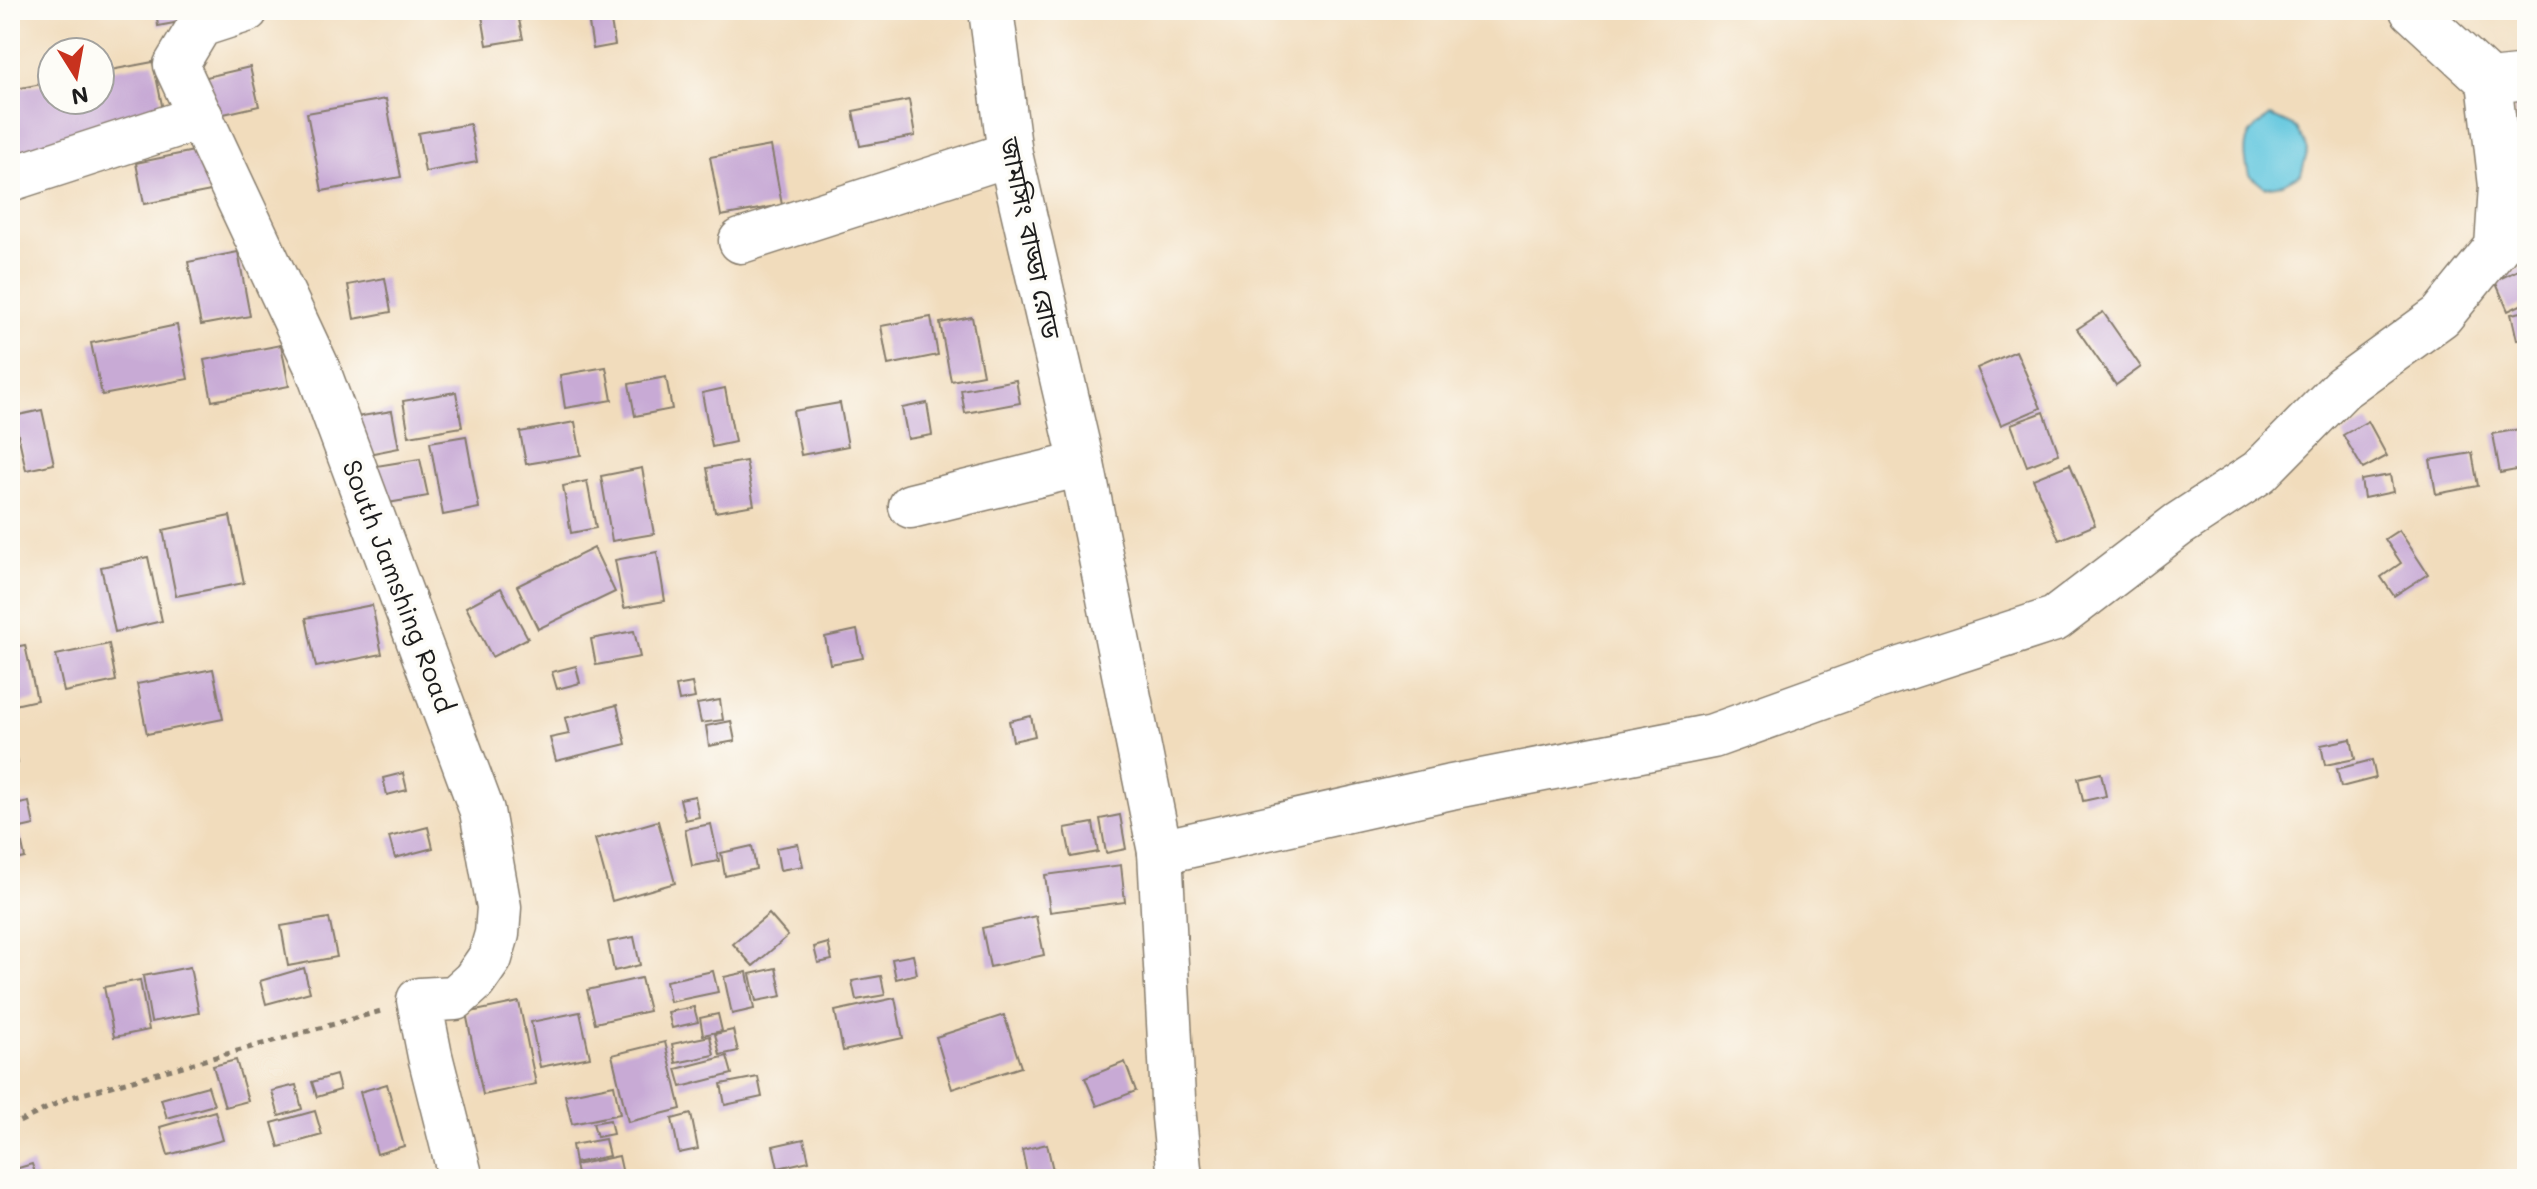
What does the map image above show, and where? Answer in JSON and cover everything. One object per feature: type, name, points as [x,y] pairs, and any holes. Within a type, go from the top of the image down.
[{"type":"street","name":"South Jamshing Road","points":[[246,10],[200,25],[176,65],[316,365],[482,811],[499,907],[497,934],[490,958],[474,981],[455,998],[419,1000]]},
{"type":"street","name":"জামসিং বাড্ডা রোড","points":[[991,10],[1010,154],[1082,464],[1160,852],[1180,1179]]},
{"type":"street","points":[[1160,852],[1451,787],[1713,736],[1877,677],[2055,619],[2178,525],[2259,472],[2342,388],[2441,316],[2497,247],[2508,79],[2412,10]]},
{"type":"street","points":[[10,179],[201,117]]},
{"type":"street","points":[[741,241],[1010,154]]},
{"type":"street","points":[[911,506],[1082,464]]},
{"type":"street","points":[[419,1000],[461,1179]]},
{"type":"path","points":[[10,1129],[68,1098],[419,1000]]},
{"type":"water","points":[[2271,116],[2297,128],[2308,150],[2301,174],[2283,184],[2264,187],[2249,175],[2245,148],[2250,134]]},
{"type":"building","points":[[156,10],[189,10],[190,20],[158,26]]},
{"type":"building","points":[[481,10],[517,10],[523,39],[487,45]]},
{"type":"building","points":[[609,10],[615,45],[593,49],[587,11]]},
{"type":"building","points":[[153,62],[166,124],[10,155],[10,90],[36,85],[36,116],[116,116],[116,69]]},
{"type":"building","points":[[250,67],[259,106],[206,118],[198,79]]},
{"type":"building","points":[[2527,94],[2527,148],[2521,149],[2512,97]]},
{"type":"building","points":[[386,99],[401,177],[322,191],[307,113]]},
{"type":"building","points":[[909,100],[915,136],[860,146],[853,111]]},
{"type":"building","points":[[470,124],[477,162],[425,172],[418,133]]},
{"type":"building","points":[[771,146],[782,205],[721,216],[710,157]]},
{"type":"building","points":[[208,148],[216,190],[144,204],[136,163]]},
{"type":"building","points":[[2527,176],[2527,232],[2521,233],[2511,179]]},
{"type":"building","points":[[238,252],[250,316],[201,325],[188,262]]},
{"type":"building","points":[[2522,268],[2527,279],[2527,302],[2508,311],[2495,281]]},
{"type":"building","points":[[385,278],[391,312],[354,319],[348,285]]},
{"type":"building","points":[[2527,311],[2527,338],[2517,340],[2511,314]]},
{"type":"building","points":[[2103,312],[2141,367],[2116,385],[2077,329]]},
{"type":"building","points":[[931,317],[938,355],[888,365],[881,326]]},
{"type":"building","points":[[972,317],[983,375],[951,381],[940,323]]},
{"type":"building","points":[[177,325],[188,379],[102,395],[91,343]]},
{"type":"building","points":[[281,345],[289,386],[212,401],[204,360]]},
{"type":"building","points":[[2016,351],[2041,408],[2001,425],[1977,368]]},
{"type":"building","points":[[606,367],[612,400],[565,408],[560,375]]},
{"type":"building","points":[[666,377],[672,409],[635,416],[629,384]]},
{"type":"building","points":[[1016,380],[1020,403],[965,413],[961,390]]},
{"type":"building","points":[[725,388],[735,442],[712,447],[702,393]]},
{"type":"building","points":[[456,392],[462,427],[409,436],[403,401]]},
{"type":"building","points":[[840,403],[848,446],[801,455],[793,411]]},
{"type":"building","points":[[927,403],[932,435],[908,439],[902,408]]},
{"type":"building","points":[[42,410],[54,464],[26,470],[14,416]]},
{"type":"building","points":[[392,411],[399,448],[363,455],[356,417]]},
{"type":"building","points":[[2044,412],[2059,454],[2027,466],[2011,424]]},
{"type":"building","points":[[2368,421],[2387,456],[2363,469],[2343,435]]},
{"type":"building","points":[[575,422],[581,455],[526,464],[520,432]]},
{"type":"building","points":[[2525,428],[2527,468],[2500,473],[2493,434]]},
{"type":"building","points":[[466,436],[479,508],[443,515],[430,442]]},
{"type":"building","points":[[10,451],[18,482],[10,484]]},
{"type":"building","points":[[2472,453],[2478,486],[2436,494],[2430,460]]},
{"type":"building","points":[[420,459],[428,496],[371,506],[364,468]]},
{"type":"building","points":[[746,461],[754,505],[715,512],[707,468]]},
{"type":"building","points":[[2070,464],[2095,525],[2059,540],[2033,479]]},
{"type":"building","points":[[642,468],[654,534],[612,541],[601,476]]},
{"type":"building","points":[[2390,475],[2393,492],[2364,498],[2361,480]]},
{"type":"building","points":[[587,481],[596,528],[571,533],[563,486]]},
{"type":"building","points":[[230,516],[244,583],[176,596],[163,530]]},
{"type":"building","points":[[2399,530],[2428,574],[2394,596],[2381,577],[2401,563],[2385,539]]},
{"type":"building","points":[[594,548],[615,592],[538,629],[517,586]]},
{"type":"building","points":[[657,552],[665,601],[624,608],[615,560]]},
{"type":"building","points":[[148,557],[162,621],[115,632],[101,567]]},
{"type":"building","points":[[501,588],[528,638],[492,657],[466,607]]},
{"type":"building","points":[[372,605],[382,654],[316,667],[306,618]]},
{"type":"building","points":[[857,630],[863,658],[830,664],[825,637]]},
{"type":"building","points":[[634,631],[640,657],[596,665],[591,639]]},
{"type":"building","points":[[109,644],[116,681],[64,692],[56,655]]},
{"type":"building","points":[[25,645],[37,700],[10,706],[10,648]]},
{"type":"building","points":[[576,666],[580,683],[557,689],[552,672]]},
{"type":"building","points":[[213,669],[223,719],[147,734],[137,684]]},
{"type":"building","points":[[692,683],[695,698],[679,701],[676,686]]},
{"type":"building","points":[[720,700],[723,720],[701,723],[697,704]]},
{"type":"building","points":[[617,705],[626,744],[556,761],[550,738],[569,734],[565,718]]},
{"type":"building","points":[[1031,716],[1035,736],[1013,741],[1009,721]]},
{"type":"building","points":[[731,721],[735,741],[709,746],[706,726]]},
{"type":"building","points":[[10,730],[18,763],[10,765]]},
{"type":"building","points":[[2351,739],[2355,759],[2325,765],[2321,745]]},
{"type":"building","points":[[2372,760],[2376,778],[2341,787],[2337,769]]},
{"type":"building","points":[[403,773],[407,790],[387,795],[383,778]]},
{"type":"building","points":[[2101,773],[2106,796],[2083,801],[2078,778]]},
{"type":"building","points":[[695,796],[699,817],[685,820],[680,799]]},
{"type":"building","points":[[29,802],[34,825],[12,830],[10,806]]},
{"type":"building","points":[[1120,815],[1126,849],[1106,853],[1100,819]]},
{"type":"building","points":[[658,821],[675,883],[612,901],[595,839]]},
{"type":"building","points":[[1093,823],[1098,852],[1071,857],[1065,828]]},
{"type":"building","points":[[711,824],[719,861],[692,866],[685,829]]},
{"type":"building","points":[[428,827],[433,848],[395,858],[389,837]]},
{"type":"building","points":[[20,835],[25,858],[10,861],[10,837]]},
{"type":"building","points":[[798,844],[803,866],[780,870],[776,848]]},
{"type":"building","points":[[752,846],[756,869],[725,876],[721,853]]},
{"type":"building","points":[[1121,865],[1125,902],[1050,912],[1045,875]]},
{"type":"building","points":[[769,914],[788,936],[753,966],[733,944]]},
{"type":"building","points":[[1036,916],[1044,955],[990,967],[982,928]]},
{"type":"building","points":[[329,918],[337,957],[288,966],[281,926]]},
{"type":"building","points":[[634,937],[640,965],[614,971],[608,942]]},
{"type":"building","points":[[828,943],[832,960],[818,963],[814,947]]},
{"type":"building","points":[[913,955],[917,974],[896,979],[892,959]]},
{"type":"building","points":[[190,967],[199,1013],[151,1022],[143,976]]},
{"type":"building","points":[[304,968],[310,992],[266,1004],[260,981]]},
{"type":"building","points":[[776,968],[782,996],[756,1001],[750,974]]},
{"type":"building","points":[[713,971],[718,992],[670,1002],[666,981]]},
{"type":"building","points":[[747,972],[754,1009],[732,1014],[724,977]]},
{"type":"building","points":[[881,976],[885,995],[856,1000],[852,981]]},
{"type":"building","points":[[641,978],[649,1011],[595,1023],[587,990]]},
{"type":"building","points":[[140,980],[149,1030],[114,1037],[104,987]]},
{"type":"building","points":[[895,998],[903,1038],[843,1051],[835,1011]]},
{"type":"building","points":[[519,1002],[536,1084],[483,1095],[466,1013]]},
{"type":"building","points":[[694,1007],[698,1022],[672,1028],[668,1012]]},
{"type":"building","points":[[580,1012],[590,1057],[540,1067],[531,1022]]},
{"type":"building","points":[[718,1014],[722,1031],[703,1035],[700,1018]]},
{"type":"building","points":[[1004,1015],[1021,1067],[952,1089],[936,1037]]},
{"type":"building","points":[[733,1030],[738,1051],[720,1055],[715,1034]]},
{"type":"building","points":[[710,1036],[714,1055],[676,1063],[672,1044]]},
{"type":"building","points":[[665,1042],[681,1109],[628,1122],[612,1055]]},
{"type":"building","points":[[727,1056],[732,1074],[681,1087],[676,1069]]},
{"type":"building","points":[[236,1060],[248,1101],[225,1107],[213,1066]]},
{"type":"building","points":[[1125,1062],[1136,1091],[1097,1106],[1085,1078]]},
{"type":"building","points":[[336,1075],[340,1090],[317,1097],[312,1082]]},
{"type":"building","points":[[758,1077],[762,1097],[725,1105],[721,1084]]},
{"type":"building","points":[[387,1084],[404,1146],[377,1154],[360,1092]]},
{"type":"building","points":[[296,1085],[302,1109],[279,1116],[272,1091]]},
{"type":"building","points":[[614,1085],[620,1114],[572,1124],[565,1095]]},
{"type":"building","points":[[208,1086],[214,1105],[167,1118],[161,1099]]},
{"type":"building","points":[[215,1111],[223,1140],[168,1155],[160,1127]]},
{"type":"building","points":[[315,1111],[322,1135],[279,1147],[272,1123]]},
{"type":"building","points":[[691,1114],[698,1149],[679,1153],[672,1119]]},
{"type":"building","points":[[610,1120],[613,1134],[597,1137],[593,1123]]},
{"type":"building","points":[[605,1139],[609,1156],[575,1163],[572,1145]]},
{"type":"building","points":[[804,1139],[809,1161],[778,1168],[773,1146]]},
{"type":"building","points":[[1047,1144],[1055,1179],[1028,1179],[1022,1150]]},
{"type":"building","points":[[619,1156],[624,1179],[578,1179],[575,1165]]},
{"type":"building","points":[[32,1164],[37,1179],[15,1179],[12,1170]]}]
